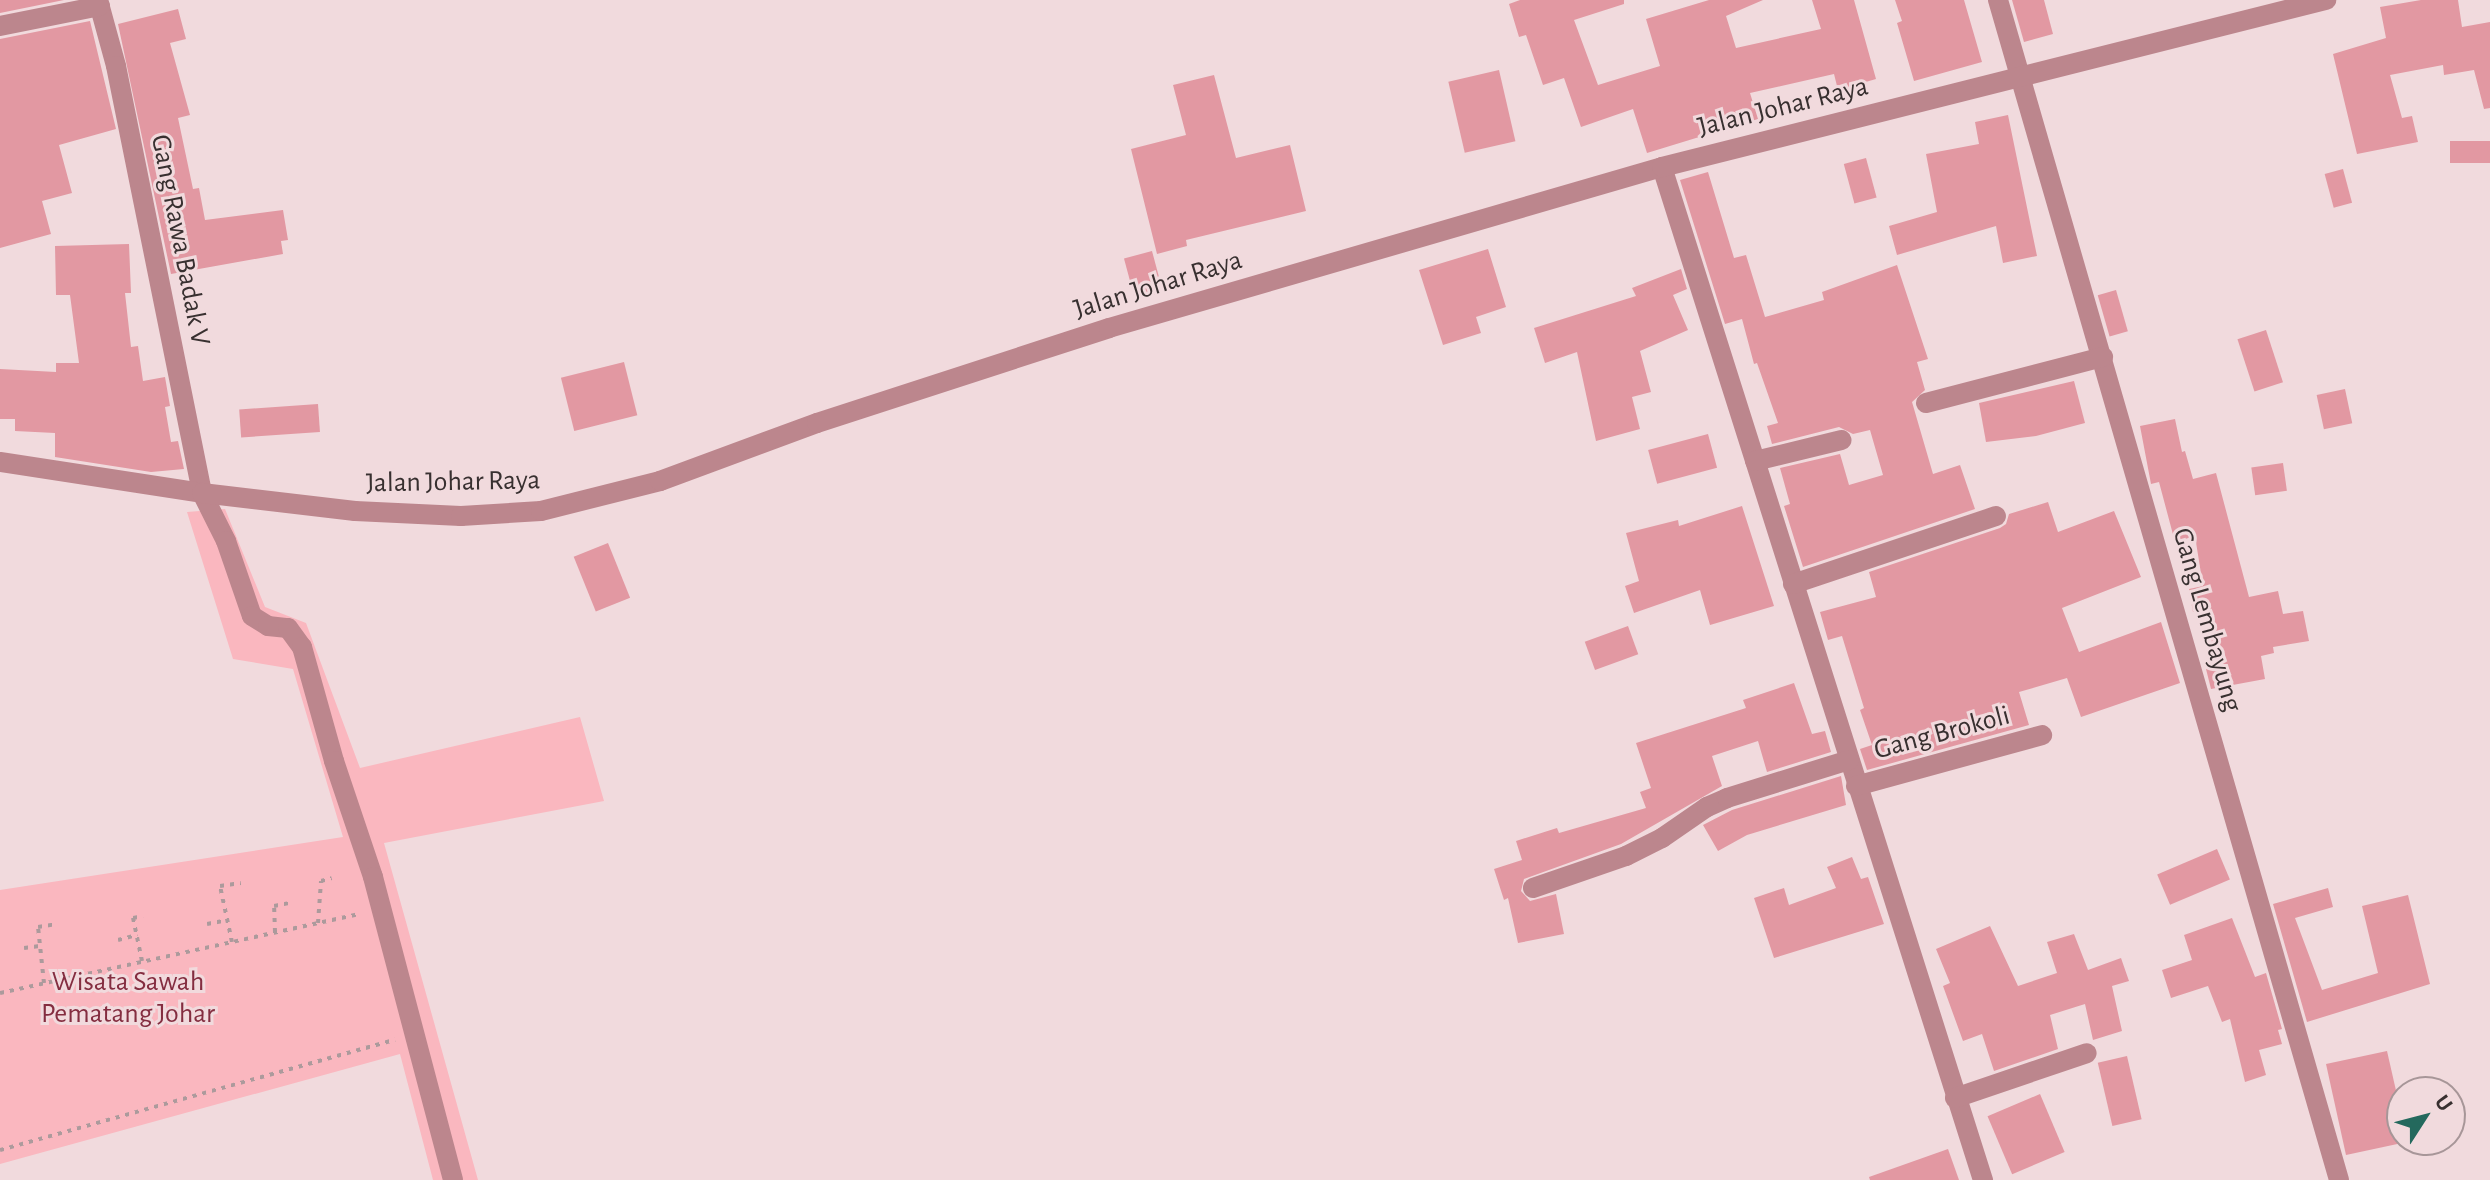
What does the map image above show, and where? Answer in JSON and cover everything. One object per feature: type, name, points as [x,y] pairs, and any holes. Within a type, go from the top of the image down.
[{"type":"street","name":"Gang Lembayung","points":[[1998,0],[2339,1180]]},
{"type":"street","name":"Jalan Johar Raya","points":[[0,462],[202,493],[355,511],[461,516],[541,511],[597,500],[1109,328],[1662,167],[2326,0]]},
{"type":"street","points":[[0,26],[99,3]]},
{"type":"street","name":"Gang Rawa Badak V","points":[[99,3],[116,66],[202,493],[226,541],[252,616],[268,626],[288,628],[302,647],[334,761],[382,909],[453,1180]]},
{"type":"street","points":[[1662,167],[1983,1180]]},
{"type":"street","points":[[1926,403],[2103,357]]},
{"type":"street","points":[[1755,461],[1842,440]]},
{"type":"street","points":[[1793,584],[1996,516]]},
{"type":"street","name":"Gang Brokoli","points":[[1856,786],[2042,735]]},
{"type":"street","points":[[1533,888],[1626,856],[1727,798],[1849,760]]},
{"type":"street","points":[[1955,1098],[2087,1053]]},
{"type":"path","points":[[318,923],[321,881],[332,878]]},
{"type":"path","points":[[232,942],[220,886],[241,883]]},
{"type":"path","points":[[275,933],[274,906],[289,903]]},
{"type":"path","points":[[0,993],[382,909]]},
{"type":"path","points":[[142,962],[133,918],[143,916]]},
{"type":"path","points":[[207,924],[227,920]]},
{"type":"path","points":[[44,984],[38,927],[58,924]]},
{"type":"path","points":[[118,940],[137,935]]},
{"type":"path","points":[[24,948],[40,946]]},
{"type":"path","points":[[0,1150],[415,1035]]},
{"type":"green space","name":"Wisata Sawah Pematang Johar","points":[[225,509],[265,607],[306,623],[360,768],[580,717],[604,801],[384,843],[478,1180],[433,1180],[400,1054],[0,1164],[0,890],[343,837],[293,669],[233,659],[187,512]]},
{"type":"building","points":[[0,0],[64,0],[0,13]]},
{"type":"building","points":[[1520,0],[1624,0],[1624,4],[1574,20],[1598,85],[1660,66],[1646,19],[1709,0],[1763,0],[1726,16],[1736,48],[1821,29],[1812,0],[1854,0],[1876,79],[1838,90],[1834,74],[1750,93],[1758,119],[1647,153],[1633,109],[1581,127],[1564,78],[1543,85],[1526,35],[1519,37],[1509,4]]},
{"type":"building","points":[[1895,0],[1964,0],[1982,62],[1914,81],[1897,23],[1902,21]]},
{"type":"building","points":[[2012,0],[2044,0],[2053,34],[2024,42]]},
{"type":"building","points":[[2421,0],[2458,0],[2462,27],[2490,22],[2490,108],[2484,109],[2474,70],[2444,75],[2443,65],[2390,75],[2402,118],[2412,116],[2418,142],[2357,154],[2333,54],[2386,38],[2380,7]]},
{"type":"building","points":[[178,9],[186,39],[170,43],[190,115],[178,118],[193,189],[199,188],[205,220],[283,210],[288,240],[281,241],[283,254],[171,274],[118,24]]},
{"type":"building","points":[[90,21],[116,129],[59,145],[72,193],[42,201],[51,234],[0,248],[0,39]]},
{"type":"building","points":[[1499,70],[1515,141],[1465,153],[1448,82]]},
{"type":"building","points":[[1214,75],[1236,158],[1290,145],[1306,211],[1186,240],[1187,246],[1157,254],[1131,149],[1186,135],[1173,85]]},
{"type":"building","points":[[2008,115],[2037,256],[2003,263],[1996,226],[1897,255],[1889,226],[1937,212],[1926,154],[1979,144],[1975,122]]},
{"type":"building","points":[[2450,141],[2490,141],[2490,163],[2450,163]]},
{"type":"building","points":[[1866,158],[1877,198],[1854,204],[1844,164]]},
{"type":"building","points":[[2343,169],[2352,203],[2334,208],[2325,174]]},
{"type":"building","points":[[1708,172],[1734,258],[1746,255],[1765,317],[1824,300],[1822,292],[1897,265],[1928,359],[1917,362],[1925,390],[1912,402],[1933,474],[1960,465],[1975,509],[1803,567],[1784,506],[1790,504],[1780,468],[1840,454],[1849,485],[1883,475],[1870,430],[1853,434],[1839,427],[1772,444],[1767,426],[1778,423],[1757,363],[1754,364],[1742,319],[1725,324],[1680,180]]},
{"type":"building","points":[[129,244],[131,293],[125,293],[131,347],[138,346],[143,381],[165,377],[170,406],[165,407],[171,442],[178,441],[184,469],[151,472],[55,457],[55,433],[15,431],[15,419],[0,419],[0,369],[56,372],[56,363],[79,363],[70,295],[56,295],[55,246]]},
{"type":"building","points":[[1488,249],[1506,307],[1476,317],[1481,333],[1443,345],[1419,270]]},
{"type":"building","points":[[1152,251],[1163,293],[1135,300],[1124,259]]},
{"type":"building","points":[[1681,269],[1687,289],[1673,295],[1688,330],[1640,351],[1651,392],[1632,397],[1640,429],[1596,441],[1577,352],[1545,363],[1534,328],[1636,296],[1632,288]]},
{"type":"building","points":[[2116,290],[2128,331],[2110,337],[2098,295]]},
{"type":"building","points":[[2266,330],[2283,382],[2254,392],[2237,339]]},
{"type":"building","points":[[624,362],[637,415],[574,431],[561,378]]},
{"type":"building","points":[[2074,381],[2085,423],[2036,436],[1986,442],[1979,403]]},
{"type":"building","points":[[2345,389],[2352,423],[2324,429],[2317,395]]},
{"type":"building","points":[[318,404],[320,432],[241,437],[239,410]]},
{"type":"building","points":[[2175,419],[2182,452],[2185,451],[2193,479],[2216,473],[2249,597],[2278,591],[2283,614],[2303,611],[2309,641],[2273,647],[2274,653],[2261,656],[2265,679],[2211,689],[2206,669],[2216,667],[2206,610],[2193,612],[2189,589],[2203,586],[2195,536],[2175,542],[2159,482],[2151,484],[2140,426]]},
{"type":"building","points":[[1708,434],[1717,468],[1657,484],[1648,450]]},
{"type":"building","points":[[2283,463],[2287,491],[2255,495],[2251,467]]},
{"type":"building","points":[[2048,502],[2058,532],[2114,511],[2141,577],[2062,608],[2079,652],[2161,622],[2180,683],[2081,717],[2067,678],[2019,692],[2029,725],[1867,770],[1860,749],[1872,745],[1860,710],[1864,708],[1842,636],[1828,640],[1820,612],[1876,597],[1869,572],[2000,528],[2006,524],[2009,514]]},
{"type":"building","points":[[1742,506],[1774,606],[1710,625],[1700,590],[1634,613],[1625,586],[1639,581],[1626,533],[1678,520],[1679,526]]},
{"type":"building","points":[[608,543],[630,598],[596,612],[574,557]]},
{"type":"building","points":[[1628,626],[1638,654],[1595,670],[1585,642]]},
{"type":"building","points":[[1794,683],[1812,734],[1825,731],[1831,752],[1767,772],[1758,741],[1712,756],[1722,786],[1621,844],[1524,879],[1521,891],[1530,901],[1556,894],[1564,934],[1518,943],[1508,898],[1504,900],[1494,869],[1522,860],[1516,841],[1557,828],[1559,833],[1646,808],[1640,792],[1651,788],[1636,743],[1746,708],[1743,700]]},
{"type":"building","points":[[1841,776],[1846,805],[1747,835],[1718,851],[1703,825],[1732,810]]},
{"type":"building","points":[[2217,849],[2230,879],[2170,905],[2157,874]]},
{"type":"building","points":[[1852,857],[1861,879],[1868,877],[1884,924],[1774,958],[1754,898],[1784,888],[1789,905],[1836,888],[1827,867]]},
{"type":"building","points":[[2328,888],[2333,907],[2295,918],[2322,990],[2378,973],[2362,906],[2408,895],[2430,984],[2307,1022],[2273,904]]},
{"type":"building","points":[[2232,918],[2255,977],[2266,973],[2282,1029],[2278,1030],[2282,1044],[2259,1050],[2266,1075],[2245,1082],[2230,1019],[2222,1022],[2208,986],[2171,998],[2162,970],[2192,960],[2184,935]]},
{"type":"building","points":[[1990,926],[2018,986],[2057,973],[2047,942],[2074,934],[2088,970],[2121,958],[2129,981],[2112,986],[2122,1031],[2093,1040],[2085,1004],[2050,1015],[2058,1049],[1994,1071],[1982,1034],[1963,1041],[1943,986],[1950,983],[1936,949]]},
{"type":"building","points":[[2387,1051],[2393,1076],[2386,1076],[2386,1146],[2346,1155],[2326,1064]]},
{"type":"building","points":[[2127,1056],[2142,1119],[2112,1126],[2098,1063]]},
{"type":"building","points":[[2040,1094],[2065,1152],[2012,1174],[1988,1116]]},
{"type":"building","points":[[1948,1149],[1959,1180],[1870,1180],[1869,1177]]}]
